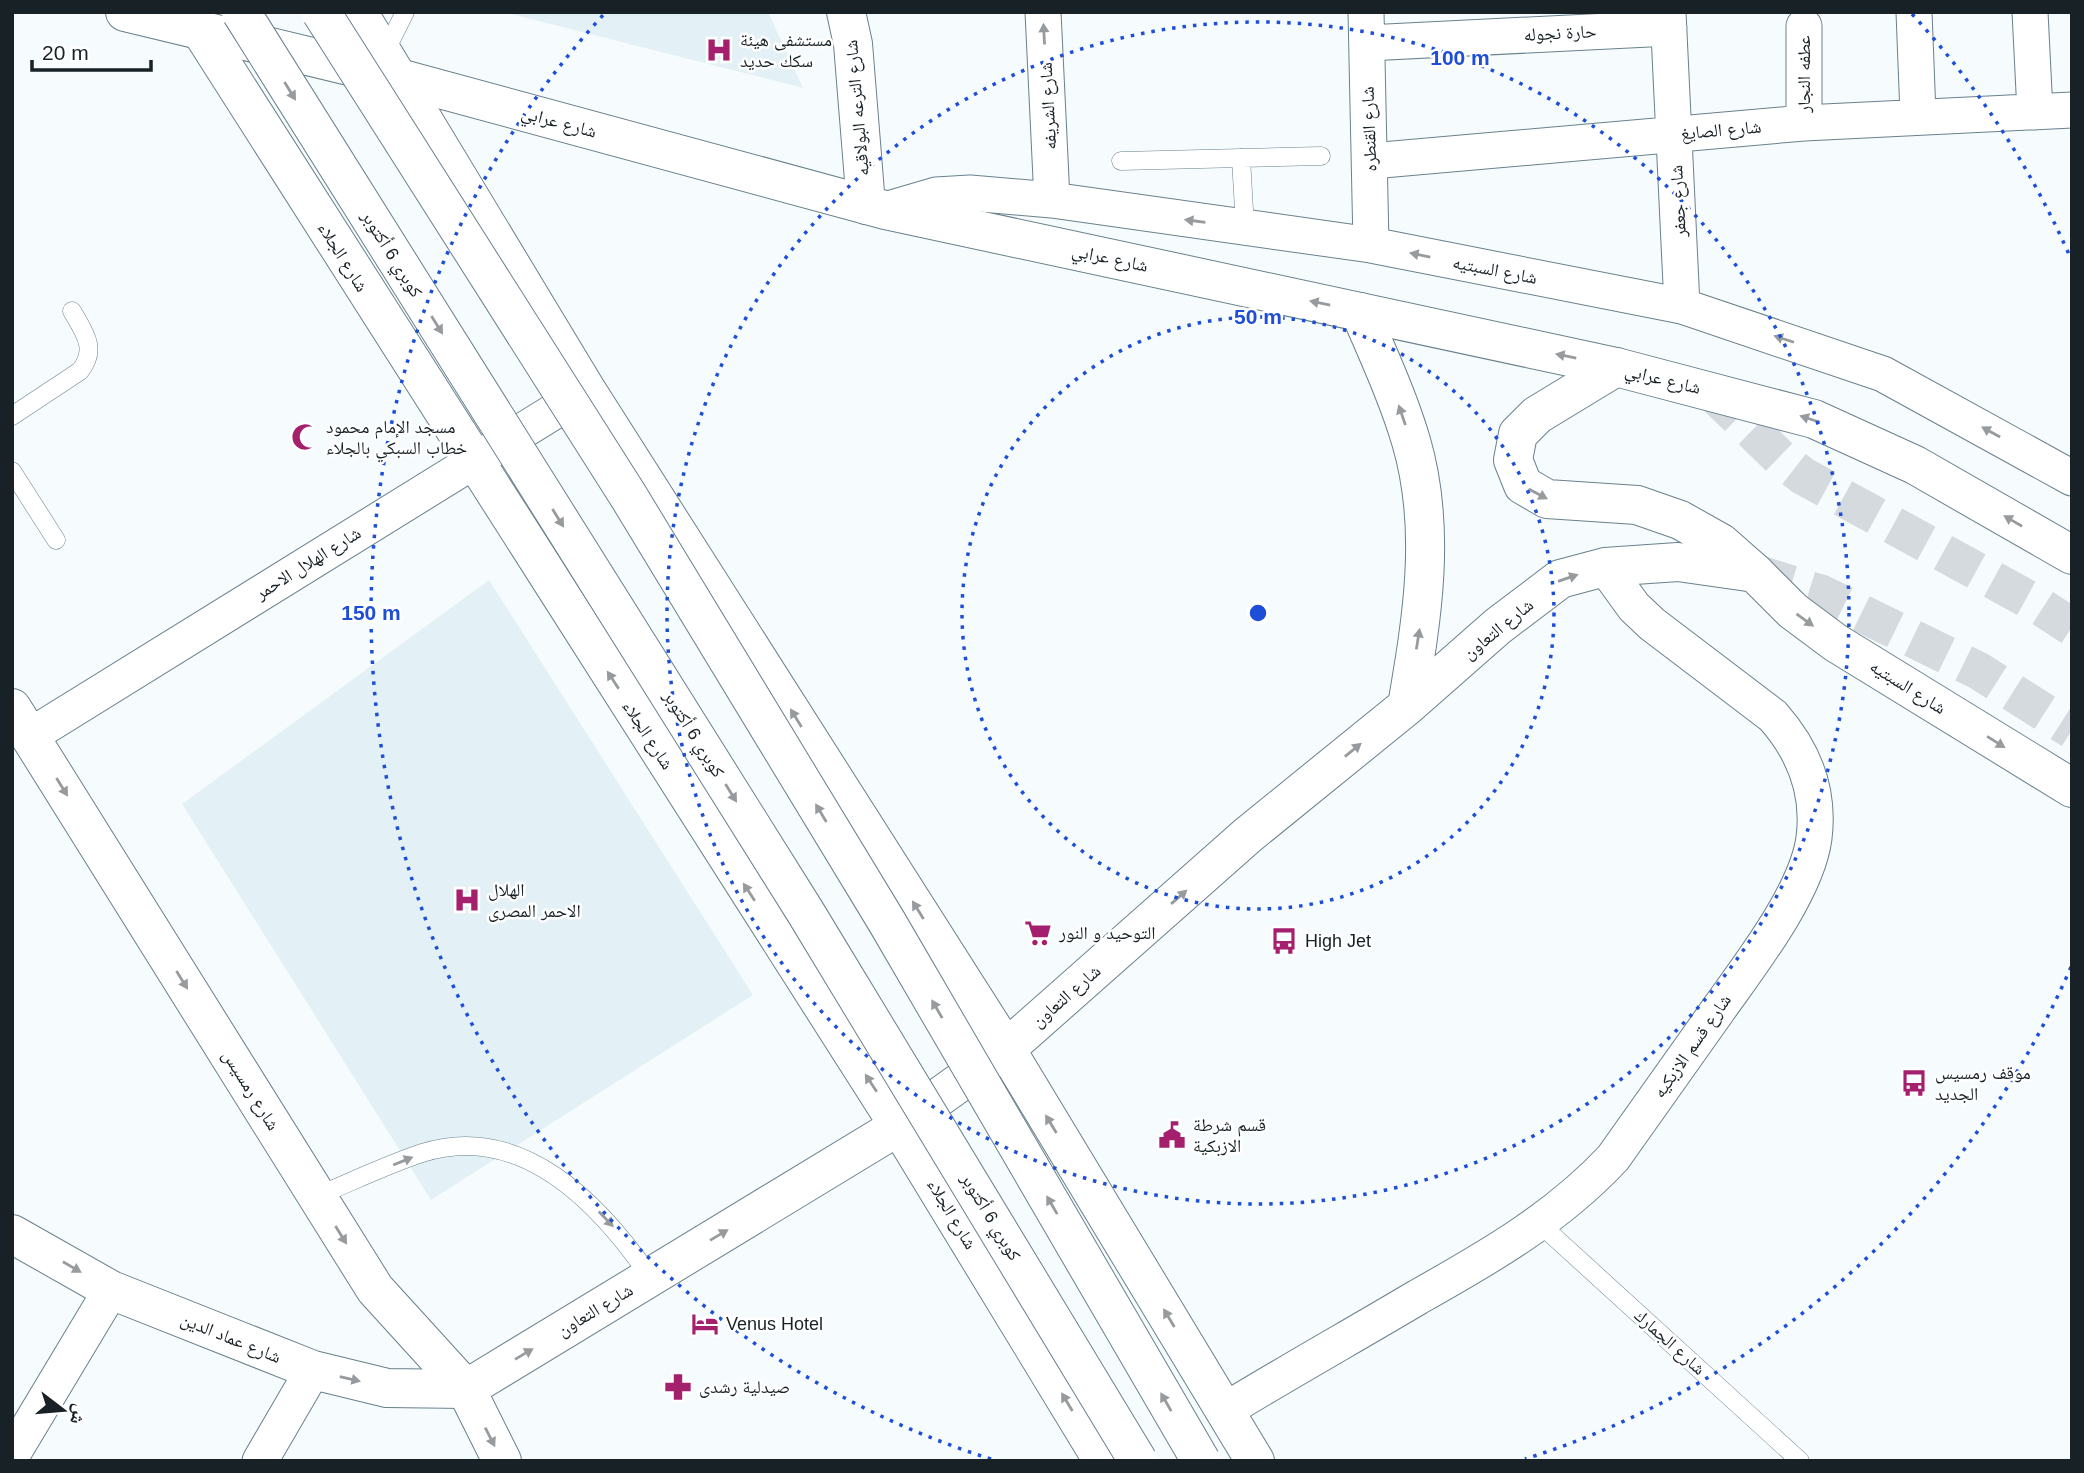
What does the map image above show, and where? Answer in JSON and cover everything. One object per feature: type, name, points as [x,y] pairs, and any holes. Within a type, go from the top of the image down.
[{"type":"main road","name":"شارع عرابي","points":[[125,12],[195,22],[392,66],[875,207],[1616,367],[1814,419],[1915,465],[2072,555]]},
{"type":"main road","name":"كوبري 6 أكتوبر","points":[[241,12],[799,901],[1138,1461]]},
{"type":"main road","points":[[321,12],[629,497],[808,792],[1201,1461]]},
{"type":"main road","points":[[358,12],[587,391],[1006,1049],[1255,1461]]},
{"type":"main road","name":"شارع الترعه البولاقيه","points":[[846,12],[853,44],[875,207]]},
{"type":"main road","name":"شارع الجلاء","points":[[195,22],[473,462],[899,1126],[1103,1461]]},
{"type":"main road","points":[[1360,312],[1412,443],[1423,499],[1426,555],[1423,612],[1407,706]]},
{"type":"main road","name":"شارع السبتيه","points":[[1616,367],[1537,415],[1518,434],[1513,460],[1523,485],[1547,499],[1637,505],[1680,520],[1721,543],[1793,611],[1836,643],[2072,788]]},
{"type":"main road","name":"شارع التعاون","points":[[466,1389],[899,1126],[1006,1049],[1248,835],[1407,706],[1498,626],[1560,579],[1605,567],[1678,562],[1755,573]]},
{"type":"main road","name":"شارع رمسيس","points":[[21,722],[375,1289],[466,1389],[502,1461]]},
{"type":"main road","name":"شارع عماد الدين","points":[[12,1234],[111,1290],[313,1370],[387,1388],[466,1389]]},
{"type":"street","name":"شارع الشريفه","points":[[1043,12],[1052,200]]},
{"type":"street","points":[[1914,12],[1918,115]]},
{"type":"street","points":[[2030,12],[2035,112]]},
{"type":"street","name":"حارة نجوله","points":[[1366,27],[1668,20]]},
{"type":"street","name":"شارع جعفر","points":[[1668,20],[1682,306]]},
{"type":"street","name":"عطفه النجار","points":[[1804,26],[1804,123]]},
{"type":"street","name":"شارع القنطره","points":[[1366,27],[1371,245]]},
{"type":"street","name":"شارع الصايغ","points":[[1371,161],[1804,123],[1918,115],[2072,110]]},
{"type":"street","name":"شارع السبتيه","points":[[875,207],[936,195],[970,193],[1052,200],[1371,245],[1682,306],[1883,374],[2072,478]]},
{"type":"street","name":"شارع الهلال الاحمر","points":[[21,722],[473,462],[587,391]]},
{"type":"street","name":"شارع قسم الازبكيه","points":[[1224,1411],[1540,1224],[1591,1182],[1613,1158],[1780,917],[1802,874],[1814,841],[1815,807],[1809,774],[1788,733],[1773,716],[1634,607],[1605,567]]},
{"type":"street","points":[[12,1455],[111,1290]]},
{"type":"street","points":[[260,1461],[313,1370]]},
{"type":"lane","points":[[392,66],[405,12]]},
{"type":"lane","points":[[1121,161],[1321,156]]},
{"type":"lane","points":[[1241,158],[1245,228]]},
{"type":"lane","points":[[12,416],[80,372],[88,362],[88,338],[72,311]]},
{"type":"lane","points":[[12,471],[56,540]]},
{"type":"lane","points":[[317,1196],[424,1153],[473,1147],[512,1154],[553,1174],[590,1203],[621,1234],[650,1277]]},
{"type":"lane","name":"شارع الجمارك","points":[[1540,1224],[1800,1461]]},
{"type":"shaded area","name":"مستشفى هيئة سكك حديد","points":[[503,12],[768,12],[803,88]]},
{"type":"shaded area","name":"الهلال الاحمر المصرى","points":[[489,580],[753,995],[431,1200],[182,804]]},
{"type":"tunnel","points":[[1711,391],[1780,458],[1803,476],[2035,603],[2072,627]]},
{"type":"tunnel","points":[[1755,573],[1822,594],[1979,671],[2072,730]]},
{"type":"place","name":"مستشفى هيئة سكك حديد","points":[[719,50]]},
{"type":"place","name":"مسجد الإمام محمود خطاب السبكي بالجلاء","points":[[305,437]]},
{"type":"place","name":"الهلال الاحمر المصرى","points":[[467,900]]},
{"type":"place","name":"التوحيد و النور","points":[[1038,933]]},
{"type":"place","name":"High Jet","points":[[1284,941]]},
{"type":"place","name":"موقف رمسيس الجديد","points":[[1914,1083]]},
{"type":"place","name":"قسم شرطة الازبكية","points":[[1172,1135]]},
{"type":"place","name":"Venus Hotel","points":[[705,1324]]},
{"type":"place","name":"صيدلية رشدى","points":[[678,1387]]}]
